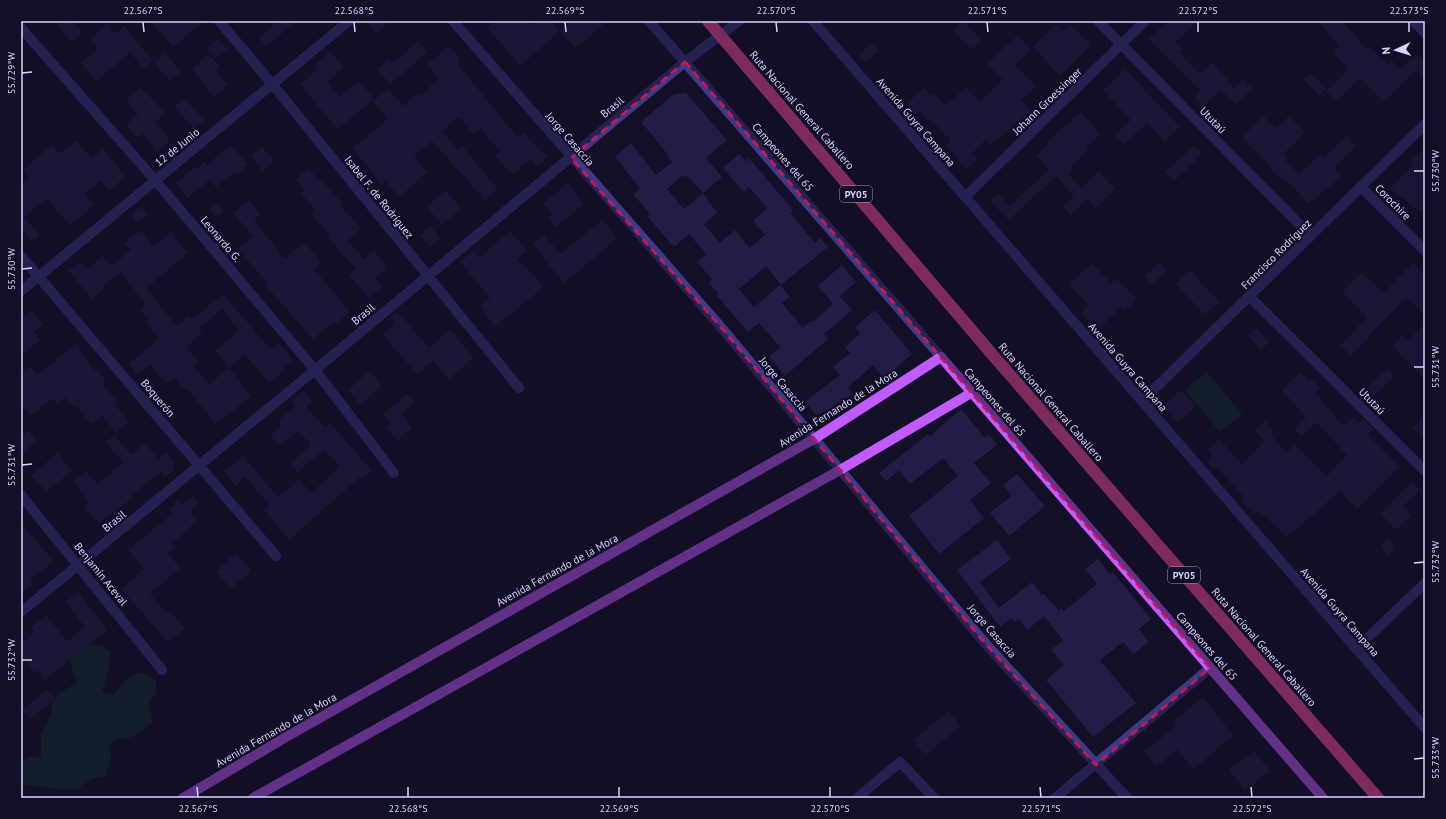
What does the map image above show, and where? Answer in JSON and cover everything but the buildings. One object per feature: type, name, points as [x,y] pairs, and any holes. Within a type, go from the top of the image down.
[{"type":"highway","name":"Ruta Nacional General Caballero","points":[[708,21],[991,353],[1378,798]]},
{"type":"main road","name":"Campeones del 65","points":[[941,357],[1323,798]]},
{"type":"main road","name":"Avenida Fernando de la Mora","points":[[183,798],[286,737],[814,439],[941,357]]},
{"type":"main road","points":[[253,798],[840,470],[971,392]]},
{"type":"street","points":[[21,26],[26,21]]},
{"type":"street","name":"Isabel F. de Rodríguez","points":[[219,21],[273,85],[519,388]]},
{"type":"street","name":"12 de Junio","points":[[21,291],[349,21]]},
{"type":"street","name":"Jorge Casaccia","points":[[453,21],[571,158],[720,326],[984,642],[1126,798]]},
{"type":"street","name":"Campeones del 65","points":[[649,21],[941,357]]},
{"type":"street","name":"Brasil","points":[[21,612],[200,466],[685,62],[739,21]]},
{"type":"street","name":"Avenida Guyra Campana","points":[[814,21],[1425,728]]},
{"type":"street","name":"Ututaú","points":[[1098,21],[1311,236]]},
{"type":"street","name":"Johann Groessinger","points":[[965,197],[1145,21]]},
{"type":"street","points":[[1413,21],[1425,33]]},
{"type":"street","name":"Leonardo G.","points":[[21,26],[155,180],[315,370],[394,473]]},
{"type":"street","name":"Francisco Rodríguez","points":[[1142,400],[1250,297],[1425,124]]},
{"type":"street","name":"Corochire","points":[[1361,187],[1425,251]]},
{"type":"street","name":"Boquerón","points":[[21,256],[276,556]]},
{"type":"street","name":"Ututaú","points":[[1250,297],[1425,471]]},
{"type":"street","name":"Benjamín Aceval","points":[[21,495],[79,565],[162,670]]},
{"type":"street","points":[[1356,649],[1425,583]]},
{"type":"street","points":[[1055,798],[1210,668]]},
{"type":"street","points":[[858,798],[900,762],[934,798]]},
{"type":"highlighted area","points":[[685,62],[1210,668],[1096,765],[984,642],[720,326],[571,158]]},
{"type":"green space","points":[[1207,372],[1242,414],[1220,432],[1185,390]]},
{"type":"green space","points":[[91,645],[102,646],[111,652],[108,672],[102,692],[113,695],[128,678],[137,673],[148,675],[156,682],[156,693],[149,701],[152,722],[136,735],[116,739],[108,747],[111,757],[105,777],[90,780],[78,789],[57,789],[26,785],[21,787],[21,761],[31,757],[41,757],[41,735],[51,715],[52,704],[58,694],[77,683],[70,662],[71,651]]}]
